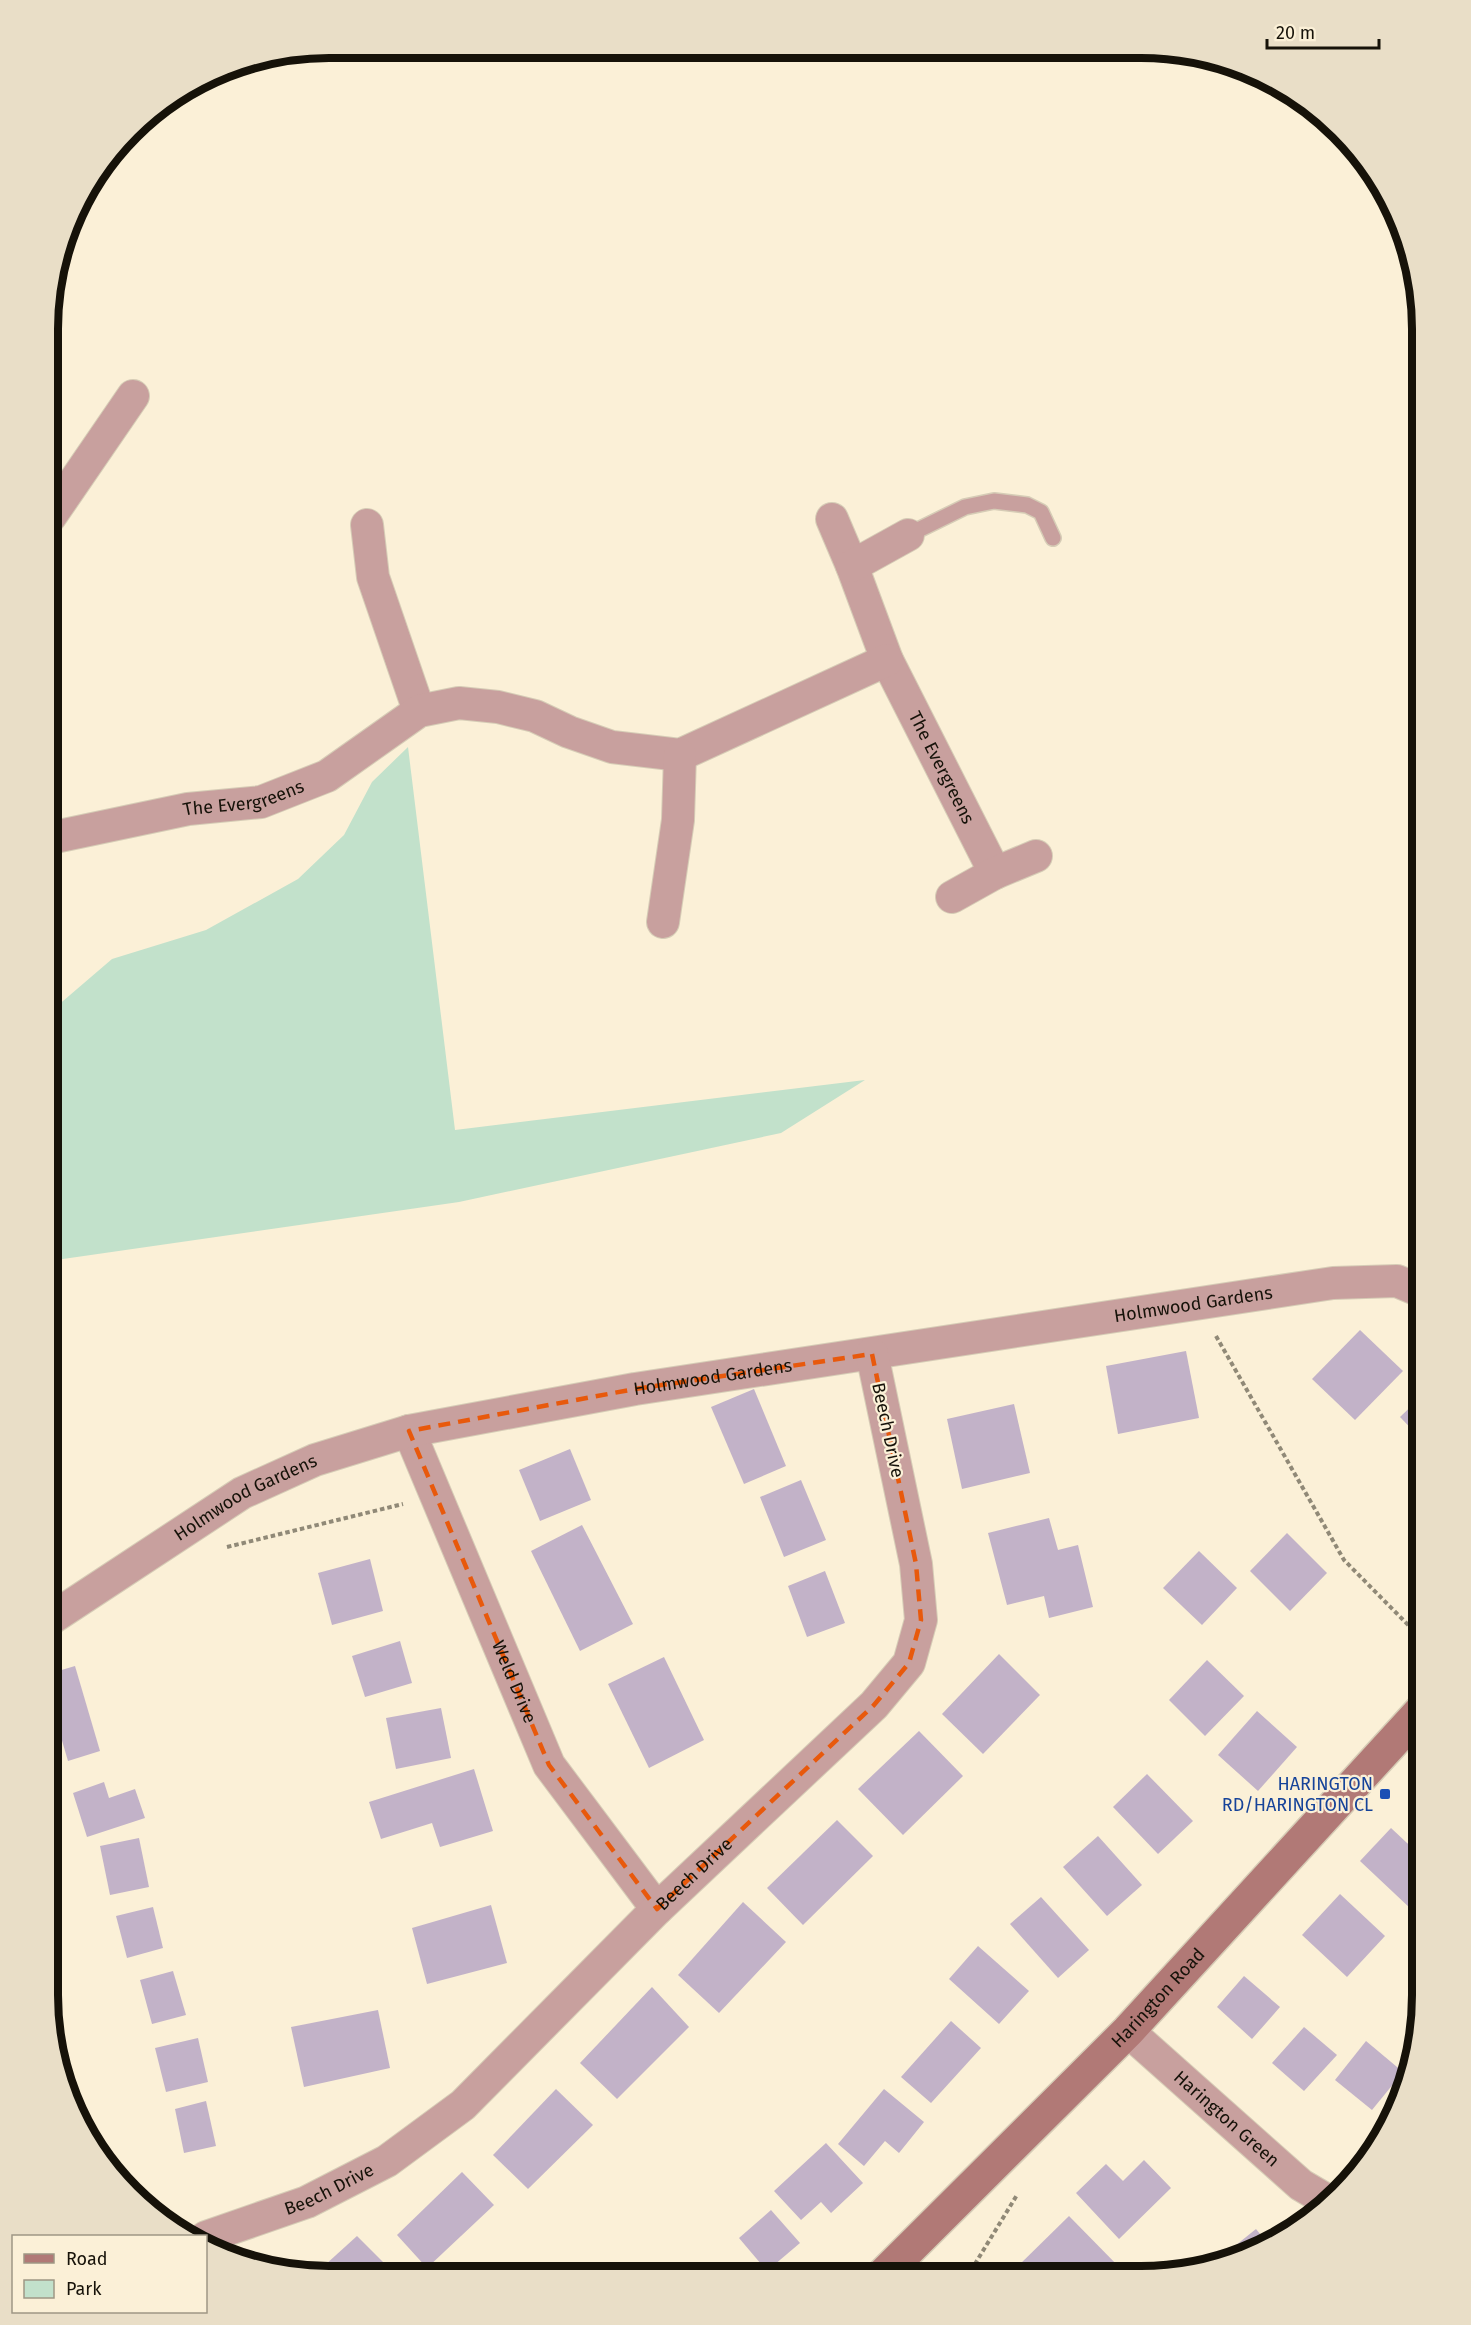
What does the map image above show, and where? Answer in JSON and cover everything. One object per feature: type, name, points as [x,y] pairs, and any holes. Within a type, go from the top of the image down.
[{"type":"street","points":[[58,505],[133,396]]},
{"type":"street","name":"The Evergreens","points":[[832,519],[887,660],[995,873]]},
{"type":"street","points":[[367,525],[373,577],[419,711]]},
{"type":"street","points":[[852,566],[908,535]]},
{"type":"street","points":[[663,922],[678,820],[680,755],[887,660]]},
{"type":"street","name":"The Evergreens","points":[[58,836],[188,809],[261,802],[327,776],[419,711],[459,704],[498,707],[535,716],[569,732],[612,747],[680,755]]},
{"type":"street","points":[[952,897],[995,873],[1036,856]]},
{"type":"street","name":"Holmwood Gardens","points":[[58,1613],[242,1493],[315,1460],[409,1431],[635,1389],[1333,1283],[1412,1279]]},
{"type":"street","name":"Beech Drive","points":[[207,2236],[307,2202],[396,2154],[464,2105],[657,1909],[874,1706],[909,1662],[921,1620],[916,1564],[872,1354]]},
{"type":"street","name":"Weld Drive","points":[[409,1431],[549,1765],[657,1909]]},
{"type":"street","name":"Harington Road","points":[[892,2266],[1128,2031],[1412,1721]]},
{"type":"street","name":"Harington Green","points":[[1128,2031],[1301,2185],[1322,2197]]},
{"type":"lane","points":[[908,535],[965,507],[994,501],[1027,505],[1041,512],[1053,538]]},
{"type":"path","points":[[1198,1304],[1344,1560],[1412,1630]]},
{"type":"path","points":[[219,1549],[436,1496]]},
{"type":"highlighted area","points":[[872,1354],[916,1564],[921,1620],[909,1663],[874,1705],[657,1909],[549,1765],[409,1431],[635,1389]]},
{"type":"green space","points":[[408,747],[455,1130],[865,1080],[781,1133],[459,1202],[58,1260],[58,1005],[112,959],[206,930],[298,879],[344,835],[372,782]]},
{"type":"building","points":[[1360,1330],[1403,1371],[1355,1420],[1312,1379]]},
{"type":"building","points":[[1186,1351],[1199,1418],[1118,1434],[1106,1366]]},
{"type":"building","points":[[754,1389],[786,1466],[744,1484],[711,1407]]},
{"type":"building","points":[[1014,1404],[1030,1473],[962,1489],[947,1419]]},
{"type":"building","points":[[1412,1406],[1412,1430],[1400,1417]]},
{"type":"building","points":[[570,1449],[591,1500],[540,1521],[519,1470]]},
{"type":"building","points":[[801,1480],[826,1540],[784,1557],[760,1497]]},
{"type":"building","points":[[1049,1518],[1058,1550],[1078,1545],[1093,1607],[1049,1618],[1044,1596],[1007,1605],[988,1533]]},
{"type":"building","points":[[582,1525],[633,1624],[580,1651],[531,1551]]},
{"type":"building","points":[[1287,1533],[1327,1573],[1290,1611],[1250,1571]]},
{"type":"building","points":[[1199,1551],[1237,1588],[1202,1625],[1163,1588]]},
{"type":"building","points":[[370,1559],[383,1611],[332,1625],[318,1573]]},
{"type":"building","points":[[825,1571],[845,1623],[807,1637],[788,1586]]},
{"type":"building","points":[[400,1641],[412,1683],[365,1697],[352,1656]]},
{"type":"building","points":[[999,1654],[1040,1695],[983,1754],[942,1714]]},
{"type":"building","points":[[664,1657],[704,1740],[649,1768],[608,1684]]},
{"type":"building","points":[[1207,1660],[1244,1696],[1205,1736],[1169,1700]]},
{"type":"building","points":[[75,1666],[100,1751],[68,1761],[58,1727],[58,1671]]},
{"type":"building","points":[[441,1708],[451,1758],[396,1769],[386,1718]]},
{"type":"building","points":[[1257,1711],[1297,1747],[1258,1791],[1218,1755]]},
{"type":"building","points":[[919,1731],[963,1776],[903,1835],[858,1789]]},
{"type":"building","points":[[474,1769],[493,1831],[440,1847],[432,1823],[381,1839],[369,1802]]},
{"type":"building","points":[[1147,1774],[1193,1821],[1158,1854],[1113,1807]]},
{"type":"building","points":[[104,1782],[109,1798],[135,1789],[145,1818],[87,1837],[73,1793]]},
{"type":"building","points":[[837,1820],[873,1856],[803,1925],[767,1888]]},
{"type":"building","points":[[1391,1828],[1412,1848],[1411,1909],[1360,1861]]},
{"type":"building","points":[[1098,1836],[1142,1885],[1107,1916],[1063,1867]]},
{"type":"building","points":[[139,1838],[149,1887],[110,1895],[100,1846]]},
{"type":"building","points":[[1340,1894],[1385,1936],[1347,1977],[1302,1935]]},
{"type":"building","points":[[1041,1897],[1089,1950],[1058,1978],[1010,1924]]},
{"type":"building","points":[[743,1902],[786,1942],[719,2013],[678,1975]]},
{"type":"building","points":[[491,1905],[507,1963],[427,1984],[412,1928]]},
{"type":"building","points":[[153,1907],[163,1948],[127,1958],[116,1916]]},
{"type":"building","points":[[978,1946],[1029,1991],[999,2024],[949,1979]]},
{"type":"building","points":[[173,1971],[186,2015],[152,2024],[140,1980]]},
{"type":"building","points":[[1244,1976],[1280,2007],[1252,2039],[1217,2007]]},
{"type":"building","points":[[652,1987],[689,2027],[617,2099],[580,2063]]},
{"type":"building","points":[[378,2010],[390,2068],[304,2087],[291,2027]]},
{"type":"building","points":[[951,2021],[981,2048],[931,2103],[901,2077]]},
{"type":"building","points":[[1304,2027],[1337,2055],[1304,2091],[1272,2063]]},
{"type":"building","points":[[198,2038],[208,2082],[166,2092],[155,2048]]},
{"type":"building","points":[[1366,2041],[1402,2071],[1372,2110],[1335,2080]]},
{"type":"building","points":[[556,2089],[593,2125],[528,2189],[493,2155]]},
{"type":"building","points":[[884,2089],[924,2122],[899,2153],[885,2141],[864,2166],[838,2144]]},
{"type":"building","points":[[206,2101],[216,2146],[184,2153],[175,2109]]},
{"type":"building","points":[[826,2143],[863,2183],[831,2213],[821,2202],[801,2220],[774,2191]]},
{"type":"building","points":[[1144,2160],[1171,2188],[1119,2239],[1076,2193],[1106,2164],[1123,2181]]},
{"type":"building","points":[[462,2172],[494,2205],[429,2266],[425,2266],[397,2235]]},
{"type":"building","points":[[771,2210],[800,2243],[773,2266],[763,2266],[739,2238]]},
{"type":"building","points":[[1069,2216],[1118,2266],[1018,2266]]},
{"type":"building","points":[[1256,2229],[1263,2238],[1245,2246],[1227,2253]]},
{"type":"building","points":[[357,2236],[387,2266],[329,2266],[324,2266]]},
{"type":"place","name":"HARINGTON RD/HARINGTON CL","points":[[1385,1794]]}]
